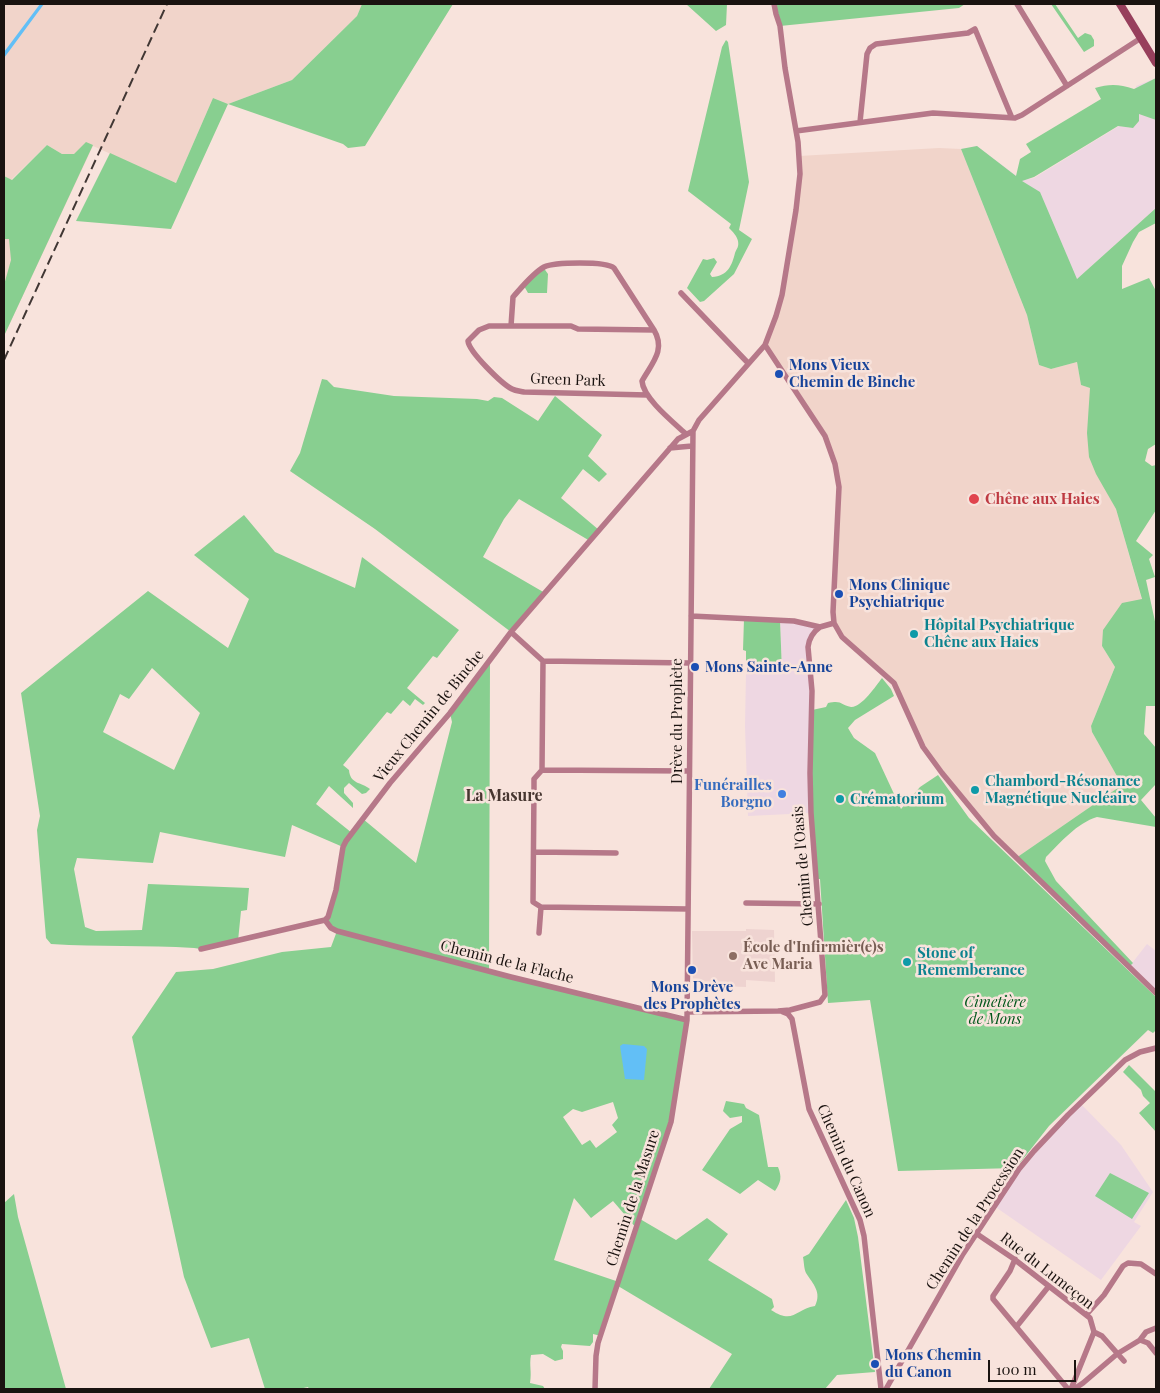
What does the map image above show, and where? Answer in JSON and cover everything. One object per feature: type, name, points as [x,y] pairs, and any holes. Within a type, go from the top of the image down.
[{"type":"main road","points":[[1120,4],[1156,63]]},
{"type":"street","points":[[693,431],[699,420],[765,345],[782,295],[800,174],[796,132],[780,26],[774,4]]},
{"type":"street","points":[[1017,4],[1067,86]]},
{"type":"street","points":[[860,122],[867,54],[870,48],[876,44],[968,33],[975,29],[1012,118]]},
{"type":"street","points":[[796,132],[860,122],[940,113],[1012,118],[1022,115],[1141,38]]},
{"type":"street","points":[[511,326],[513,297],[543,267],[554,263],[610,265],[614,268],[658,336],[659,351],[642,381],[647,395],[686,434]]},
{"type":"street","points":[[681,293],[748,363]]},
{"type":"street","name":"Green Park","points":[[647,395],[524,392],[514,390],[476,355],[468,342],[489,326],[571,326],[578,329],[654,330]]},
{"type":"street","points":[[765,345],[825,436],[836,464],[839,487],[833,612],[834,623],[842,637],[894,683],[923,747],[994,836],[1156,993]]},
{"type":"street","name":"Vieux Chemin de Binche","points":[[325,920],[332,905],[343,847],[346,841],[396,777],[450,713],[511,632],[678,439],[693,431]]},
{"type":"street","name":"Drève du Prophète","points":[[687,1012],[693,431]]},
{"type":"street","points":[[670,448],[692,446]]},
{"type":"street","points":[[690,616],[794,621],[820,627],[834,623]]},
{"type":"street","name":"Chemin de l'Oasis","points":[[687,1012],[778,1012],[820,1002],[825,994],[810,800],[812,690],[808,642],[813,633],[820,627]]},
{"type":"street","points":[[511,632],[543,661],[690,663]]},
{"type":"street","points":[[543,661],[542,770],[534,779],[533,902],[541,907],[688,909]]},
{"type":"street","points":[[542,770],[689,771]]},
{"type":"street","points":[[534,852],[616,853]]},
{"type":"street","points":[[746,903],[819,904]]},
{"type":"street","points":[[539,933],[541,907]]},
{"type":"street","points":[[201,949],[325,920]]},
{"type":"street","name":"Chemin de la Flache","points":[[325,920],[331,928],[337,931],[511,977],[687,1020]]},
{"type":"street","name":"Chemin de la Masure","points":[[595,1389],[598,1343],[671,1122],[687,1012]]},
{"type":"street","name":"Chemin du Canon","points":[[778,1012],[788,1014],[792,1019],[809,1109],[860,1220],[864,1236],[881,1389]]},
{"type":"street","name":"Chemin de la Procession","points":[[886,1389],[940,1292],[1019,1169],[1068,1115],[1125,1060],[1140,1052],[1156,1048]]},
{"type":"street","name":"Rue du Lumeçon","points":[[977,1234],[1015,1260],[1090,1318],[1094,1332],[1071,1389]]},
{"type":"street","points":[[1015,1260],[993,1296],[998,1305],[1071,1389],[1083,1383],[1117,1354],[1140,1340],[1146,1332],[1156,1328]]},
{"type":"street","points":[[1086,1315],[1104,1295],[1123,1266],[1128,1263],[1141,1264],[1156,1274]]},
{"type":"street","points":[[1017,1326],[1049,1286]]},
{"type":"street","points":[[1094,1332],[1102,1336],[1124,1361]]},
{"type":"street","points":[[1140,1340],[1148,1343],[1156,1353]]},
{"type":"shaded area","points":[[4,4],[362,4],[357,16],[292,80],[228,104],[213,98],[176,183],[93,146],[4,336],[4,181],[36,205],[74,154],[62,154],[47,145],[11,180],[4,176]]},
{"type":"shaded area","points":[[1156,78],[1156,208],[1077,279],[1027,315],[961,149],[977,146],[1022,180],[1034,178],[1119,126],[1133,128],[1136,86]]},
{"type":"shaded area","name":"Chêne aux Haies","points":[[939,148],[961,149],[1027,315],[1039,365],[1051,369],[1077,362],[1081,385],[1090,388],[1107,492],[1116,509],[1142,600],[1102,646],[1115,667],[1091,726],[1092,732],[1122,785],[1016,858],[923,747],[894,683],[842,637],[834,623],[839,487],[831,450],[765,345],[776,316],[796,210],[799,156]]},
{"type":"shaded area","points":[[780,620],[820,627],[813,633],[809,656],[811,813],[748,816],[745,726],[746,673],[782,672]]},
{"type":"shaded area","name":"École d'Infirmièr(e)s Ave Maria","points":[[746,929],[774,930],[775,982],[746,980],[746,987],[693,985],[692,931],[746,931]]},
{"type":"shaded area","points":[[1147,944],[1156,951],[1156,993],[1129,967]]},
{"type":"shaded area","points":[[1080,1103],[1121,1145],[1153,1192],[1134,1222],[1141,1226],[1101,1280],[994,1206],[1019,1169]]},
{"type":"green space","points":[[362,4],[453,4],[365,146],[348,148],[343,144],[228,104],[292,80],[357,16]]},
{"type":"green space","points":[[686,4],[727,4],[726,25],[716,31]]},
{"type":"green space","points":[[774,4],[965,4],[959,8],[780,26]]},
{"type":"green space","points":[[1051,4],[1055,4],[1078,38],[1085,33],[1091,35],[1094,40],[1094,46],[1084,52]]},
{"type":"green space","points":[[726,40],[728,42],[749,182],[739,230],[752,239],[734,274],[704,301],[700,302],[687,288],[703,259],[714,258],[717,262],[710,274],[712,277],[722,275],[731,266],[738,245],[737,237],[729,228],[731,224],[688,191],[722,47]]},
{"type":"green space","points":[[1156,78],[1156,120],[1139,114],[1139,121],[1133,128],[1118,126],[1034,177],[1022,181],[1040,192],[1077,279],[1156,208],[1156,223],[1139,232],[1122,266],[1122,289],[1149,278],[1156,291],[1156,444],[1148,449],[1145,461],[1152,466],[1156,465],[1156,510],[1136,541],[1153,555],[1149,559],[1155,577],[1146,580],[1156,626],[1156,706],[1146,706],[1144,734],[1156,748],[1156,784],[1141,800],[1156,818],[1156,827],[1097,817],[1083,824],[1070,834],[1046,857],[1045,861],[1056,881],[1133,963],[1129,967],[1016,858],[1122,785],[1092,732],[1091,726],[1115,667],[1102,646],[1103,630],[1122,603],[1142,599],[1116,509],[1096,474],[1089,457],[1087,433],[1090,388],[1081,385],[1077,362],[1051,369],[1039,365],[1027,315],[961,149],[977,146],[1016,176],[1020,159],[1031,152],[1026,144],[1101,99],[1095,88],[1114,85],[1134,89]]},
{"type":"green space","points":[[213,98],[228,104],[171,229],[76,221],[110,153],[176,183]]},
{"type":"green space","points":[[86,142],[93,145],[4,336],[4,285],[11,260],[9,239],[4,239],[4,176],[12,180],[47,145],[62,154],[74,154]]},
{"type":"green space","points":[[543,267],[548,274],[547,293],[528,293],[524,286]]},
{"type":"green space","points":[[322,379],[327,380],[334,387],[394,396],[488,401],[494,397],[502,398],[538,421],[555,396],[602,435],[588,456],[607,474],[599,482],[583,469],[561,498],[599,530],[590,541],[519,499],[504,519],[483,557],[545,593],[511,632],[375,529],[290,471],[300,453]]},
{"type":"green space","points":[[244,515],[275,552],[355,588],[362,557],[459,630],[437,658],[433,656],[407,688],[425,703],[423,705],[415,699],[410,706],[403,700],[391,714],[387,712],[343,765],[349,770],[351,778],[370,789],[362,794],[349,783],[344,788],[344,793],[353,803],[353,808],[329,786],[316,804],[352,833],[363,819],[416,863],[452,722],[450,713],[490,660],[489,971],[687,1020],[671,1122],[640,1219],[676,1240],[707,1218],[728,1234],[708,1260],[772,1299],[774,1307],[771,1310],[785,1316],[790,1316],[815,1306],[818,1296],[814,1285],[805,1271],[803,1257],[809,1254],[846,1200],[854,1218],[858,1237],[875,1372],[837,1375],[825,1389],[709,1389],[732,1354],[618,1286],[601,1336],[593,1334],[593,1342],[590,1346],[562,1344],[563,1359],[555,1361],[543,1354],[531,1355],[530,1383],[543,1386],[545,1389],[309,1389],[308,1387],[299,1389],[265,1389],[249,1338],[211,1348],[184,1277],[132,1037],[176,972],[213,969],[282,952],[331,947],[337,931],[325,920],[328,917],[343,847],[292,825],[285,857],[160,832],[153,863],[77,858],[74,869],[85,927],[96,931],[142,930],[148,884],[249,888],[247,910],[241,911],[238,941],[201,949],[51,944],[46,938],[37,830],[40,816],[21,693],[148,591],[228,648],[249,599],[194,555]],"holes":[[[152,668],[200,713],[174,770],[103,732],[120,694],[129,699]],[[613,1102],[618,1118],[612,1125],[617,1132],[596,1148],[590,1140],[582,1145],[563,1117],[573,1109],[582,1112]],[[574,1198],[591,1218],[613,1201],[637,1229],[619,1282],[554,1260]]]},
{"type":"green space","points":[[744,619],[780,620],[782,672],[746,673],[746,651],[743,650]]},
{"type":"green space","name":"Cimetière de Mons","points":[[882,678],[894,696],[855,720],[848,728],[854,738],[875,753],[901,809],[920,787],[938,775],[969,818],[1156,997],[1156,1030],[1153,1033],[1148,1030],[1049,1126],[1016,1168],[898,1171],[870,1000],[828,1003],[820,879],[817,879],[811,813],[812,710],[826,707],[828,703],[833,702],[839,702],[851,707],[855,706],[868,696]]},
{"type":"green space","points":[[1129,1065],[1156,1092],[1156,1132],[1139,1113],[1150,1103],[1143,1096],[1141,1090],[1123,1072]]},
{"type":"green space","points":[[726,1101],[744,1104],[746,1108],[759,1115],[768,1167],[778,1167],[780,1174],[780,1182],[775,1191],[758,1180],[740,1194],[702,1170],[730,1129],[742,1122],[742,1116],[730,1118],[723,1111]]},
{"type":"green space","points":[[1110,1173],[1149,1193],[1132,1219],[1095,1196]]},
{"type":"green space","points":[[14,1194],[18,1217],[66,1389],[4,1389],[4,1203]]},
{"type":"water","points":[[40,4],[44,4],[4,58],[4,52]]},
{"type":"water","points":[[623,1044],[644,1046],[647,1049],[644,1080],[625,1079],[620,1046]]},
{"type":"railway","points":[[4,360],[167,4]]},
{"type":"place","name":"Mons Vieux Chemin de Binche","points":[[779,374]]},
{"type":"place","name":"Chêne aux Haies","points":[[974,499]]},
{"type":"place","name":"Mons Clinique Psychiatrique","points":[[839,594]]},
{"type":"place","name":"Hôpital Psychiatrique Chêne aux Haies","points":[[914,634]]},
{"type":"place","name":"Mons Sainte-Anne","points":[[695,667]]},
{"type":"place","name":"Chambord-Résonance Magnétique Nucléaire","points":[[975,790]]},
{"type":"place","name":"Funérailles Borgno","points":[[782,794]]},
{"type":"place","name":"Crématorium","points":[[840,799]]},
{"type":"place","name":"École d'Infirmièr(e)s Ave Maria","points":[[733,956]]},
{"type":"place","name":"Stone of Rememberance","points":[[907,962]]},
{"type":"place","name":"Mons Drève des Prophètes","points":[[692,970]]},
{"type":"place","name":"Mons Chemin du Canon","points":[[875,1364]]},
{"type":"district","name":"La Masure","points":[[504,796]]}]
